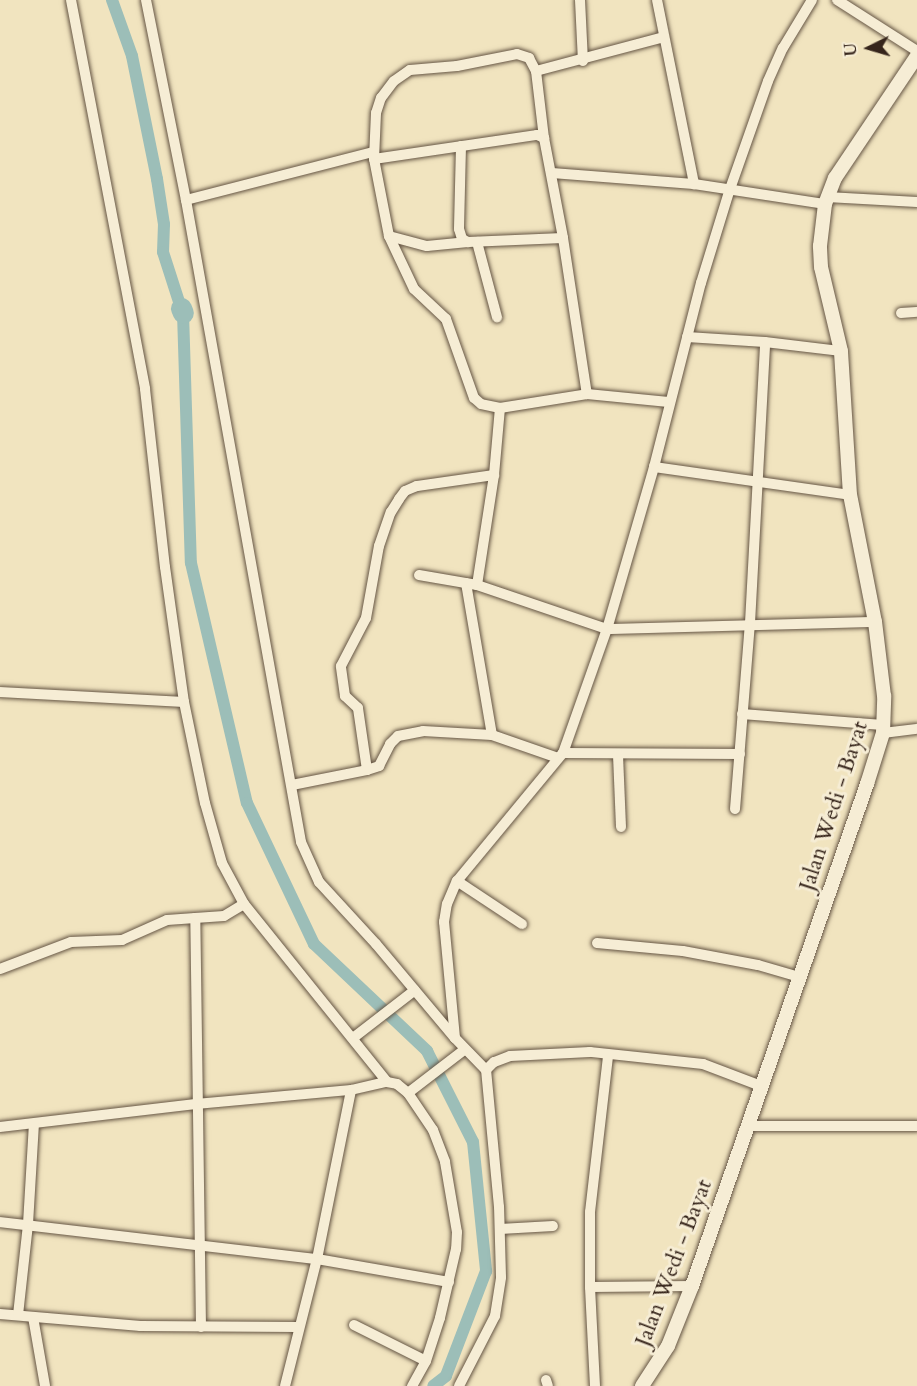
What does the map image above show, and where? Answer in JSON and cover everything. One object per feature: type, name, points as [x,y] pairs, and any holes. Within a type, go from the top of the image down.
[{"type":"main road","name":"Jalan Wedi - Bayat","points":[[642,1386],[668,1346],[692,1286],[867,784],[883,729],[884,696],[875,621],[850,495],[841,351],[820,257],[826,200],[839,171],[917,57]]},
{"type":"street","points":[[71,0],[145,389],[165,567],[184,702],[213,832],[222,862],[244,904],[355,1036],[387,1082]]},
{"type":"street","points":[[146,0],[186,200],[301,842],[315,874],[413,992],[455,1038],[462,1053],[486,1070],[500,1230],[501,1277],[497,1307],[459,1386]]},
{"type":"street","points":[[583,61],[580,0],[586,0]]},
{"type":"street","points":[[657,0],[694,184]]},
{"type":"street","points":[[455,1038],[444,922],[447,904],[457,881],[560,756],[607,629],[730,189],[768,81],[783,48],[812,0]]},
{"type":"street","points":[[837,0],[917,51]]},
{"type":"street","points":[[536,71],[583,61],[664,37]]},
{"type":"street","points":[[587,394],[563,238],[544,138],[536,71],[529,58],[517,54],[457,66],[410,69],[394,81],[381,98],[376,113],[374,156],[389,236],[414,289],[446,319],[474,398],[478,403],[500,408],[587,394],[669,402]]},
{"type":"street","points":[[186,200],[374,156],[537,135],[544,138]]},
{"type":"street","points":[[461,146],[459,233],[462,239],[472,242]]},
{"type":"street","points":[[552,173],[694,184],[826,200],[917,202]]},
{"type":"street","points":[[389,236],[427,246],[563,238]]},
{"type":"street","points":[[472,242],[497,317]]},
{"type":"street","points":[[901,314],[917,312]]},
{"type":"street","points":[[687,338],[765,342],[841,351]]},
{"type":"street","points":[[735,810],[750,623],[765,342]]},
{"type":"street","points":[[492,735],[472,584],[494,475],[500,408]]},
{"type":"street","points":[[654,467],[850,495]]},
{"type":"street","points":[[367,770],[357,708],[345,696],[340,666],[366,618],[379,546],[391,512],[405,492],[417,486],[494,475]]},
{"type":"street","points":[[419,575],[472,584],[607,629],[750,623],[812,625],[875,621]]},
{"type":"street","points":[[0,692],[184,702]]},
{"type":"street","points":[[742,714],[883,729],[917,729]]},
{"type":"street","points":[[292,785],[379,766],[390,744],[402,734],[450,731],[492,735],[560,756],[740,754]]},
{"type":"street","points":[[618,755],[621,827]]},
{"type":"street","points":[[457,881],[522,924]]},
{"type":"street","points":[[0,969],[71,942],[122,940],[167,920],[224,916],[244,904]]},
{"type":"street","points":[[195,918],[201,1327]]},
{"type":"street","points":[[597,943],[683,951],[758,965],[799,976]]},
{"type":"street","points":[[355,1036],[413,992]]},
{"type":"street","points":[[486,1070],[494,1062],[526,1054],[573,1052],[703,1065],[760,1086]]},
{"type":"street","points":[[412,1090],[462,1053]]},
{"type":"street","points":[[595,1386],[590,1287],[590,1212],[608,1056]]},
{"type":"street","points":[[0,1126],[34,1124],[196,1104],[351,1090],[387,1082],[412,1090],[433,1130],[445,1162],[457,1232],[449,1282],[426,1361],[412,1386]]},
{"type":"street","points":[[285,1386],[298,1327],[317,1259],[351,1090]]},
{"type":"street","points":[[18,1315],[28,1224],[34,1124]]},
{"type":"street","points":[[748,1126],[917,1126]]},
{"type":"street","points":[[0,1222],[317,1259],[449,1282]]},
{"type":"street","points":[[500,1230],[553,1226]]},
{"type":"street","points":[[590,1287],[692,1286]]},
{"type":"street","points":[[0,1314],[140,1326],[298,1327]]},
{"type":"street","points":[[33,1317],[45,1386]]},
{"type":"street","points":[[354,1325],[426,1361]]},
{"type":"waterway","points":[[112,0],[132,56],[157,179],[164,224],[163,252],[181,308]]},
{"type":"waterway","points":[[181,308],[183,313]]},
{"type":"waterway","points":[[183,313],[191,563],[247,803],[314,944],[427,1051],[473,1142],[486,1271],[446,1376],[433,1386]]}]
